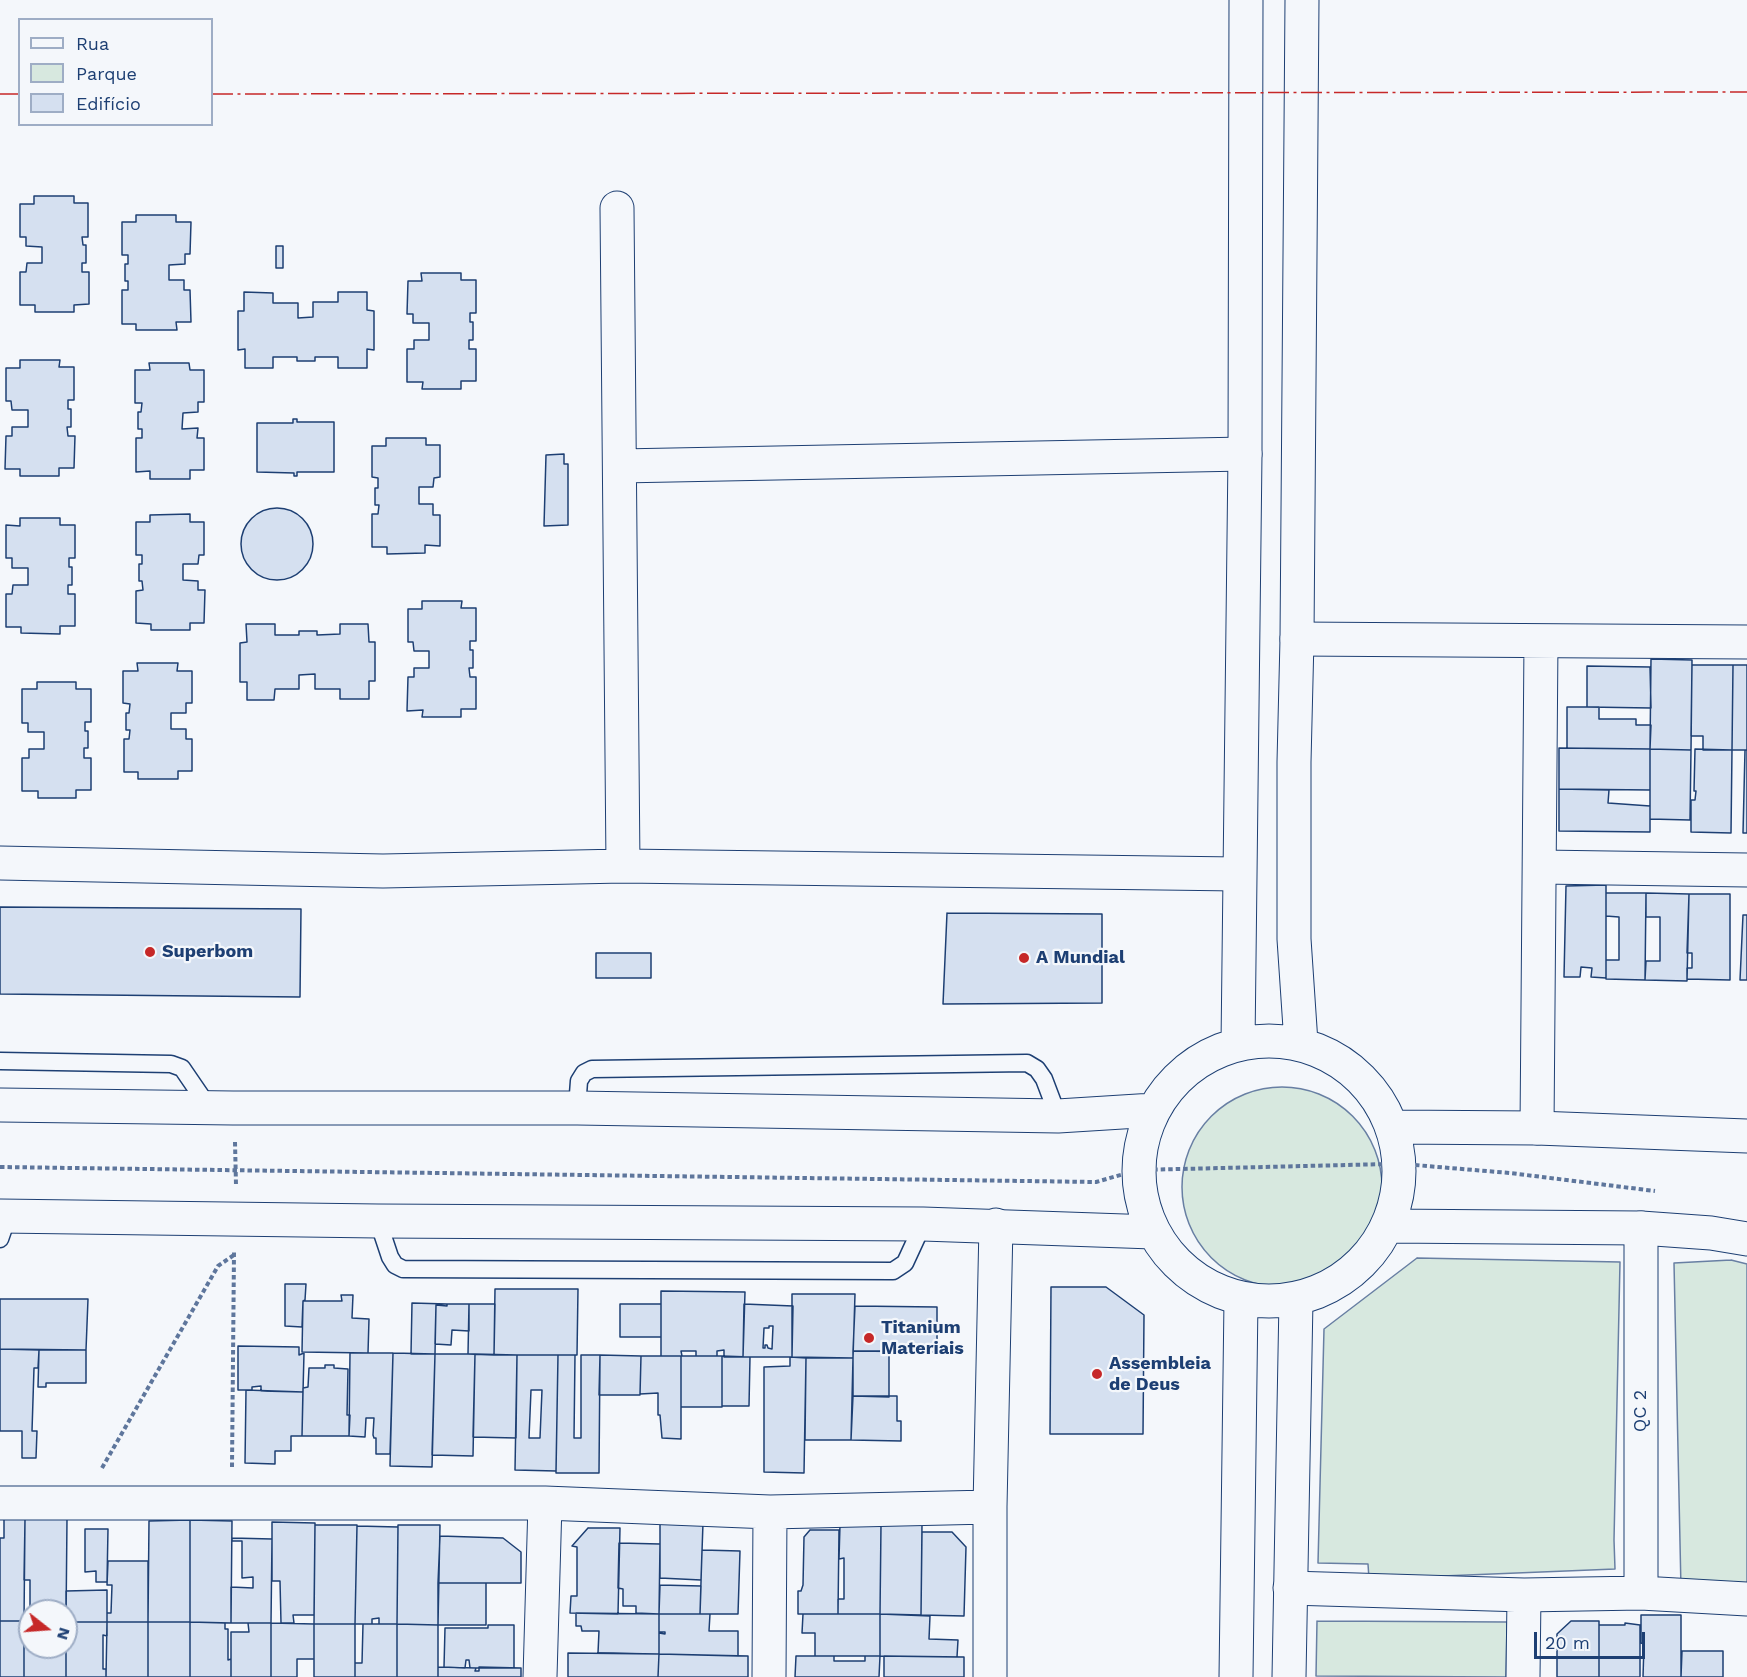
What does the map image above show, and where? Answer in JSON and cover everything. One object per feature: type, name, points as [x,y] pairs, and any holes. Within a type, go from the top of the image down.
[{"type":"street","points":[[1238,1044],[1238,874],[1245,454],[1246,0]]},
{"type":"street","points":[[1301,1043],[1294,927],[1294,762],[1302,0]]},
{"type":"street","points":[[617,208],[623,866]]},
{"type":"street","points":[[620,466],[1245,454]]},
{"type":"street","points":[[1297,639],[1747,642]]},
{"type":"street","points":[[1537,1128],[1541,867],[1541,641]]},
{"type":"street","points":[[0,863],[383,871],[623,866],[1238,874]]},
{"type":"street","points":[[1541,867],[1747,870]]},
{"type":"street","points":[[1269,1040],[1301,1043],[1340,1060],[1372,1089],[1392,1127],[1400,1164],[1398,1196],[1387,1227],[1365,1260],[1334,1285],[1296,1300],[1269,1303],[1241,1300],[1206,1286],[1176,1263],[1153,1232],[1140,1191],[1138,1170],[1142,1138],[1154,1110],[1175,1080],[1203,1057],[1238,1044],[1269,1040]]},
{"type":"street","points":[[0,1104],[578,1108],[1058,1116],[1154,1110]]},
{"type":"street","points":[[1392,1127],[1537,1128],[1747,1136]]},
{"type":"street","points":[[3,1224],[236,1220],[923,1224],[1153,1232]]},
{"type":"street","points":[[990,1677],[990,1507],[996,1225]]},
{"type":"street","points":[[1387,1227],[1641,1228],[1710,1233],[1747,1239]]},
{"type":"street","name":"QC 2","points":[[1641,1228],[1641,1593]]},
{"type":"street","points":[[1236,1677],[1241,1300]]},
{"type":"street","points":[[1289,1677],[1296,1300]]},
{"type":"street","points":[[0,1503],[545,1503],[770,1512],[990,1507]]},
{"type":"street","points":[[540,1677],[545,1503]]},
{"type":"street","points":[[769,1677],[770,1512]]},
{"type":"street","points":[[1290,1588],[1524,1595],[1641,1593],[1747,1599]]},
{"type":"street","points":[[1523,1677],[1524,1595]]},
{"type":"lane","points":[[0,1061],[171,1064],[182,1068],[221,1107]]},
{"type":"lane","points":[[578,1108],[579,1081],[584,1073],[592,1069],[1027,1062],[1037,1069],[1044,1080],[1058,1116]]},
{"type":"lane","points":[[378,1221],[390,1257],[395,1265],[403,1269],[893,1271],[905,1263],[923,1224]]},
{"type":"path","points":[[221,1107],[236,1170],[232,1503]]},
{"type":"path","points":[[0,1167],[1096,1182],[1138,1170],[1400,1164],[1510,1173],[1664,1192]]},
{"type":"path","points":[[82,1503],[218,1266],[234,1255]]},
{"type":"green space","points":[[1282,1087],[1301,1089],[1329,1099],[1359,1124],[1374,1149],[1380,1168],[1382,1187],[1380,1206],[1370,1234],[1345,1264],[1320,1279],[1301,1285],[1282,1287],[1263,1285],[1235,1275],[1205,1250],[1190,1225],[1184,1206],[1182,1187],[1184,1168],[1194,1140],[1219,1110],[1244,1095],[1263,1089]]},
{"type":"green space","points":[[1417,1258],[1620,1262],[1615,1569],[1369,1579],[1368,1564],[1318,1563],[1324,1329]]},
{"type":"green space","points":[[1731,1260],[1747,1264],[1747,1589],[1681,1589],[1674,1263]]},
{"type":"green space","points":[[1317,1621],[1507,1622],[1506,1677],[1316,1676]]},
{"type":"building","points":[[34,196],[74,196],[74,203],[88,203],[88,237],[82,237],[83,245],[86,245],[86,263],[82,263],[82,272],[89,272],[89,304],[74,305],[74,312],[35,312],[35,305],[20,305],[20,272],[26,272],[27,263],[42,263],[42,247],[26,246],[26,237],[20,237],[20,204],[34,204]]},
{"type":"building","points":[[136,215],[176,215],[176,222],[191,222],[190,254],[185,254],[185,264],[169,265],[169,280],[184,280],[184,290],[190,290],[191,322],[176,322],[177,330],[136,330],[136,324],[122,324],[122,290],[128,290],[128,281],[125,281],[125,264],[128,264],[128,255],[122,255],[122,222],[136,222]]},
{"type":"building","points":[[276,246],[283,246],[283,268],[276,268]]},
{"type":"building","points":[[421,273],[461,273],[461,280],[476,280],[476,313],[470,313],[470,322],[473,322],[473,340],[469,340],[469,349],[476,349],[476,381],[461,381],[461,389],[422,389],[423,382],[407,382],[407,349],[414,349],[414,340],[429,340],[429,323],[413,323],[413,314],[407,314],[408,281],[422,281]]},
{"type":"building","points":[[244,292],[273,293],[273,303],[298,303],[298,318],[313,317],[313,302],[338,302],[338,292],[367,292],[367,310],[374,311],[374,350],[367,349],[367,368],[338,368],[338,357],[315,357],[315,361],[297,361],[297,357],[273,357],[273,368],[245,368],[245,349],[238,350],[238,311],[244,311]]},
{"type":"building","points":[[20,360],[60,360],[59,367],[74,367],[74,400],[68,400],[68,409],[71,409],[71,427],[67,427],[68,436],[75,436],[74,468],[59,468],[59,476],[20,476],[20,469],[5,469],[6,436],[12,436],[12,427],[28,427],[28,410],[12,410],[11,401],[6,401],[6,368],[20,368]]},
{"type":"building","points":[[149,363],[189,363],[190,370],[204,370],[204,402],[198,402],[198,412],[183,413],[182,429],[198,428],[197,438],[204,438],[204,470],[190,470],[190,479],[150,479],[150,471],[136,472],[136,438],[142,438],[142,429],[138,429],[138,412],[141,412],[142,403],[135,403],[135,370],[150,370]]},
{"type":"building","points":[[293,419],[297,419],[297,422],[334,422],[334,472],[297,472],[297,476],[294,476],[294,473],[257,472],[257,423],[293,423]]},
{"type":"building","points":[[386,438],[426,438],[426,445],[440,445],[440,477],[434,478],[433,487],[419,487],[419,504],[433,504],[433,515],[440,515],[440,546],[425,545],[425,553],[387,554],[387,547],[372,547],[372,514],[378,514],[379,505],[375,505],[375,488],[378,488],[378,478],[372,477],[372,446],[386,446]]},
{"type":"building","points":[[564,454],[564,464],[568,464],[568,525],[544,526],[546,455]]},
{"type":"building","points":[[284,508],[303,518],[311,530],[313,544],[311,558],[303,570],[291,578],[270,580],[251,570],[243,558],[241,537],[251,518],[263,510]]},
{"type":"building","points":[[190,514],[190,522],[204,522],[204,555],[199,555],[198,564],[183,564],[183,580],[198,581],[198,590],[205,590],[204,623],[190,623],[190,630],[151,630],[151,624],[136,623],[136,591],[143,590],[142,581],[139,581],[139,564],[142,564],[142,555],[136,555],[136,522],[150,522],[150,515]]},
{"type":"building","points":[[20,518],[60,518],[60,525],[75,525],[75,558],[69,558],[69,567],[72,567],[72,585],[68,585],[68,594],[75,594],[75,626],[60,626],[60,634],[21,633],[21,627],[6,627],[6,594],[12,594],[13,585],[28,585],[28,568],[12,568],[12,558],[6,558],[6,525],[20,526]]},
{"type":"building","points":[[422,601],[462,601],[461,608],[476,608],[476,641],[470,641],[470,650],[473,650],[473,668],[469,668],[470,677],[476,677],[476,709],[461,709],[461,717],[422,717],[423,710],[407,711],[408,677],[414,677],[414,668],[429,668],[429,651],[414,651],[413,642],[408,642],[408,609],[422,609]]},
{"type":"building","points":[[246,624],[275,624],[275,635],[299,635],[299,631],[317,631],[317,635],[340,634],[340,624],[368,624],[369,642],[375,642],[375,681],[369,681],[369,699],[340,699],[340,689],[315,689],[315,674],[299,675],[299,689],[275,689],[274,700],[247,700],[247,682],[240,682],[240,643],[247,642]]},
{"type":"building","points":[[1651,659],[1692,660],[1691,750],[1650,749]]},
{"type":"building","points":[[137,663],[178,663],[177,671],[192,671],[192,703],[186,703],[186,713],[171,713],[171,729],[186,729],[186,739],[192,739],[192,771],[178,771],[178,779],[138,779],[138,772],[124,772],[124,739],[129,739],[130,730],[126,730],[126,713],[129,713],[130,704],[123,703],[123,671],[138,671]]},
{"type":"building","points":[[1692,665],[1733,665],[1732,750],[1703,750],[1703,736],[1691,736]]},
{"type":"building","points":[[1733,665],[1747,665],[1747,750],[1732,750]]},
{"type":"building","points":[[1587,666],[1650,667],[1651,708],[1587,707]]},
{"type":"building","points":[[37,682],[76,682],[76,689],[91,689],[91,722],[85,722],[85,731],[88,731],[88,748],[84,748],[84,758],[91,758],[91,790],[76,790],[76,798],[38,798],[38,791],[22,791],[22,758],[29,758],[29,749],[44,749],[44,732],[28,732],[28,723],[22,723],[22,689],[37,689]]},
{"type":"building","points":[[1567,707],[1599,707],[1599,719],[1636,719],[1636,725],[1651,725],[1650,749],[1567,748]]},
{"type":"building","points":[[1559,748],[1650,749],[1650,790],[1559,789]]},
{"type":"building","points":[[1650,749],[1691,750],[1690,820],[1650,819]]},
{"type":"building","points":[[1695,749],[1732,750],[1731,833],[1691,832],[1691,800],[1695,800],[1696,791],[1694,791]]},
{"type":"building","points":[[1745,750],[1747,750],[1747,833],[1743,833]]},
{"type":"building","points":[[1559,789],[1609,790],[1608,803],[1650,806],[1650,832],[1559,831]]},
{"type":"building","points":[[1606,885],[1606,978],[1591,977],[1592,968],[1581,967],[1580,977],[1564,977],[1566,886]]},
{"type":"building","points":[[1606,893],[1646,893],[1645,980],[1606,979],[1606,960],[1619,960],[1619,917],[1606,916]]},
{"type":"building","points":[[1646,893],[1689,894],[1687,981],[1645,980],[1646,961],[1660,961],[1660,917],[1646,917]]},
{"type":"building","points":[[1689,894],[1730,894],[1730,980],[1687,979],[1687,968],[1692,968],[1692,953],[1687,953]]},
{"type":"building","name":"Superbom","points":[[0,907],[301,909],[300,997],[0,994]]},
{"type":"building","name":"A Mundial","points":[[947,913],[1102,914],[1102,1003],[943,1004]]},
{"type":"building","points":[[1743,915],[1747,915],[1747,980],[1740,980]]},
{"type":"building","points":[[596,953],[651,953],[651,978],[596,978]]},
{"type":"building","points":[[285,1284],[306,1284],[302,1327],[285,1326]]},
{"type":"building","name":"Assembleia de Deus","points":[[1051,1287],[1106,1287],[1144,1315],[1143,1434],[1050,1434]]},
{"type":"building","points":[[495,1289],[578,1289],[577,1355],[494,1355]]},
{"type":"building","points":[[661,1291],[745,1292],[743,1357],[724,1357],[724,1350],[717,1351],[717,1356],[696,1356],[696,1351],[681,1351],[682,1356],[661,1356]]},
{"type":"building","points":[[792,1294],[855,1294],[853,1358],[792,1357]]},
{"type":"building","points":[[341,1295],[353,1295],[352,1318],[369,1319],[368,1353],[302,1352],[303,1301],[342,1301]]},
{"type":"building","points":[[0,1299],[88,1299],[86,1350],[0,1349]]},
{"type":"building","points":[[412,1303],[447,1304],[447,1306],[436,1305],[435,1354],[411,1354]]},
{"type":"building","points":[[447,1304],[469,1304],[469,1331],[452,1330],[451,1345],[435,1344],[436,1305],[447,1306]]},
{"type":"building","points":[[469,1304],[495,1304],[494,1355],[468,1354]]},
{"type":"building","points":[[620,1304],[661,1304],[661,1337],[620,1337]]},
{"type":"building","points":[[744,1304],[793,1306],[792,1357],[743,1357]],"holes":[[[773,1326],[772,1349],[767,1345],[763,1348],[764,1328]]]},
{"type":"building","points":[[855,1306],[937,1307],[937,1352],[853,1351]]},
{"type":"building","points":[[238,1346],[299,1347],[299,1355],[304,1353],[303,1392],[261,1391],[261,1386],[252,1387],[252,1390],[238,1390]]},
{"type":"building","points":[[0,1349],[39,1350],[38,1368],[34,1368],[32,1431],[37,1431],[36,1458],[22,1458],[22,1431],[0,1431]]},
{"type":"building","points":[[39,1350],[86,1350],[86,1383],[46,1383],[46,1387],[38,1387]]},
{"type":"building","points":[[853,1351],[889,1351],[889,1397],[853,1396]]},
{"type":"building","points":[[350,1353],[393,1353],[390,1454],[376,1454],[376,1438],[373,1435],[374,1418],[366,1418],[365,1437],[349,1436]]},
{"type":"building","points":[[393,1353],[435,1354],[432,1467],[390,1466]]},
{"type":"building","points":[[435,1354],[475,1354],[473,1456],[432,1455]]},
{"type":"building","points":[[475,1354],[517,1355],[516,1438],[473,1437]]},
{"type":"building","points":[[517,1355],[558,1355],[556,1471],[515,1470]],"holes":[[[531,1390],[542,1390],[540,1438],[529,1438]]]},
{"type":"building","points":[[558,1355],[575,1355],[574,1438],[581,1438],[581,1355],[600,1355],[599,1473],[556,1473]]},
{"type":"building","points":[[600,1355],[641,1356],[640,1395],[599,1395]]},
{"type":"building","points":[[641,1356],[681,1356],[681,1439],[662,1438],[660,1415],[658,1415],[658,1393],[640,1394]]},
{"type":"building","points":[[681,1356],[722,1356],[722,1407],[681,1407]]},
{"type":"building","points":[[722,1356],[750,1357],[749,1406],[722,1406]]},
{"type":"building","points":[[790,1357],[806,1358],[804,1473],[764,1472],[764,1367],[790,1366]]},
{"type":"building","points":[[806,1358],[853,1358],[851,1440],[805,1440]]},
{"type":"building","points":[[325,1365],[348,1369],[349,1436],[302,1436],[303,1388],[308,1387],[309,1368],[325,1368]]},
{"type":"building","points":[[246,1390],[303,1392],[302,1436],[291,1436],[291,1451],[275,1451],[275,1464],[245,1463]]},
{"type":"building","points":[[853,1396],[897,1396],[897,1421],[901,1421],[901,1441],[851,1440]]},
{"type":"building","points":[[4,1519],[25,1519],[24,1599],[18,1599],[18,1621],[0,1621],[0,1538],[4,1538]]},
{"type":"building","points":[[25,1519],[67,1519],[66,1599],[30,1599],[30,1580],[24,1580]]},
{"type":"building","points":[[190,1520],[190,1622],[148,1622],[149,1521]]},
{"type":"building","points":[[190,1520],[232,1521],[231,1623],[190,1622]]},
{"type":"building","points":[[272,1522],[315,1523],[314,1615],[293,1615],[294,1623],[281,1623],[280,1581],[272,1581]]},
{"type":"building","points":[[660,1523],[703,1523],[701,1580],[660,1578]]},
{"type":"building","points":[[881,1524],[922,1524],[921,1615],[880,1614]]},
{"type":"building","points":[[315,1525],[357,1525],[355,1624],[314,1624]]},
{"type":"building","points":[[398,1525],[440,1525],[438,1625],[397,1624]]},
{"type":"building","points":[[840,1525],[881,1525],[880,1614],[838,1614],[838,1599],[844,1599],[844,1558],[839,1559]]},
{"type":"building","points":[[357,1526],[398,1527],[397,1624],[379,1624],[379,1618],[372,1619],[372,1624],[355,1624]]},
{"type":"building","points":[[588,1528],[620,1528],[618,1614],[570,1613],[571,1596],[577,1596],[577,1547],[572,1546]]},
{"type":"building","points":[[85,1529],[108,1529],[107,1582],[96,1582],[96,1571],[85,1572]]},
{"type":"building","points":[[810,1530],[839,1530],[838,1614],[798,1614],[798,1591],[801,1591],[803,1585],[804,1537]]},
{"type":"building","points":[[922,1532],[952,1532],[966,1547],[964,1616],[921,1615]]},
{"type":"building","points":[[440,1536],[503,1538],[521,1552],[521,1583],[438,1583]]},
{"type":"building","points":[[232,1538],[272,1539],[271,1623],[231,1623],[231,1587],[253,1588],[253,1577],[242,1578],[242,1541],[232,1541]]},
{"type":"building","points":[[619,1543],[660,1544],[659,1614],[636,1613],[636,1606],[623,1606],[623,1589],[618,1588]]},
{"type":"building","points":[[702,1550],[740,1551],[738,1614],[700,1614]]},
{"type":"building","points":[[108,1561],[148,1561],[148,1622],[107,1622],[107,1613],[111,1613],[112,1585],[107,1585]]},
{"type":"building","points":[[438,1583],[486,1583],[486,1625],[438,1625]]},
{"type":"building","points":[[660,1585],[701,1586],[700,1614],[659,1614]]},
{"type":"building","points":[[107,1590],[107,1622],[78,1622],[78,1599],[66,1599],[66,1591]]},
{"type":"building","points":[[576,1613],[659,1614],[659,1654],[598,1653],[599,1631],[582,1631],[581,1626],[576,1626]]},
{"type":"building","points":[[659,1614],[710,1614],[709,1631],[738,1631],[738,1656],[659,1654],[659,1633],[665,1634],[665,1632],[659,1632]]},
{"type":"building","points":[[803,1614],[880,1614],[880,1656],[815,1656],[815,1633],[802,1633]]},
{"type":"building","points":[[880,1614],[930,1616],[929,1639],[958,1640],[957,1657],[880,1656]]},
{"type":"building","points":[[1641,1615],[1681,1615],[1681,1677],[1643,1677],[1644,1644],[1641,1643]]},
{"type":"building","points":[[0,1621],[18,1621],[18,1659],[24,1659],[24,1677],[0,1677]]},
{"type":"building","points":[[1571,1621],[1599,1621],[1599,1677],[1557,1677],[1557,1634]]},
{"type":"building","points":[[78,1622],[107,1622],[107,1636],[103,1635],[103,1669],[106,1669],[106,1677],[66,1677],[66,1659],[78,1659]]},
{"type":"building","points":[[107,1622],[148,1622],[148,1677],[106,1677]]},
{"type":"building","points":[[148,1622],[190,1622],[190,1677],[148,1677]]},
{"type":"building","points":[[190,1622],[225,1623],[225,1629],[228,1629],[228,1660],[231,1659],[231,1677],[190,1677]]},
{"type":"building","points":[[248,1623],[271,1623],[271,1677],[231,1677],[231,1632],[249,1632]]},
{"type":"building","points":[[271,1623],[314,1624],[314,1659],[297,1659],[297,1677],[271,1677]]},
{"type":"building","points":[[1625,1623],[1640,1625],[1640,1677],[1599,1677],[1599,1625],[1625,1625]]},
{"type":"building","points":[[314,1624],[355,1624],[355,1677],[314,1677]]},
{"type":"building","points":[[363,1624],[397,1624],[397,1677],[355,1677],[355,1663],[362,1663]]},
{"type":"building","points":[[397,1624],[438,1625],[438,1677],[397,1677]]},
{"type":"building","points":[[488,1625],[514,1625],[514,1668],[470,1668],[469,1660],[466,1660],[465,1668],[444,1667],[445,1628],[488,1628]]},
{"type":"building","points":[[1682,1651],[1723,1651],[1723,1677],[1681,1677]]},
{"type":"building","points":[[568,1653],[659,1654],[658,1677],[568,1677]]},
{"type":"building","points":[[659,1654],[748,1656],[748,1677],[658,1677]]},
{"type":"building","points":[[796,1656],[834,1656],[834,1661],[865,1661],[865,1656],[880,1656],[879,1677],[795,1677]]},
{"type":"building","points":[[884,1656],[964,1657],[964,1677],[884,1677]]},
{"type":"building","points":[[24,1659],[66,1659],[66,1677],[24,1677]]},
{"type":"building","points":[[438,1667],[476,1668],[475,1671],[479,1671],[479,1667],[521,1668],[521,1677],[438,1677]]},
{"type":"power","points":[[213,94],[1747,92]]},
{"type":"power","points":[[0,94],[18,94]]},
{"type":"place","name":"Superbom","points":[[150,952]]},
{"type":"place","name":"A Mundial","points":[[1024,958]]},
{"type":"place","name":"Titanium Materiais","points":[[869,1338]]},
{"type":"place","name":"Assembleia de Deus","points":[[1097,1374]]}]
